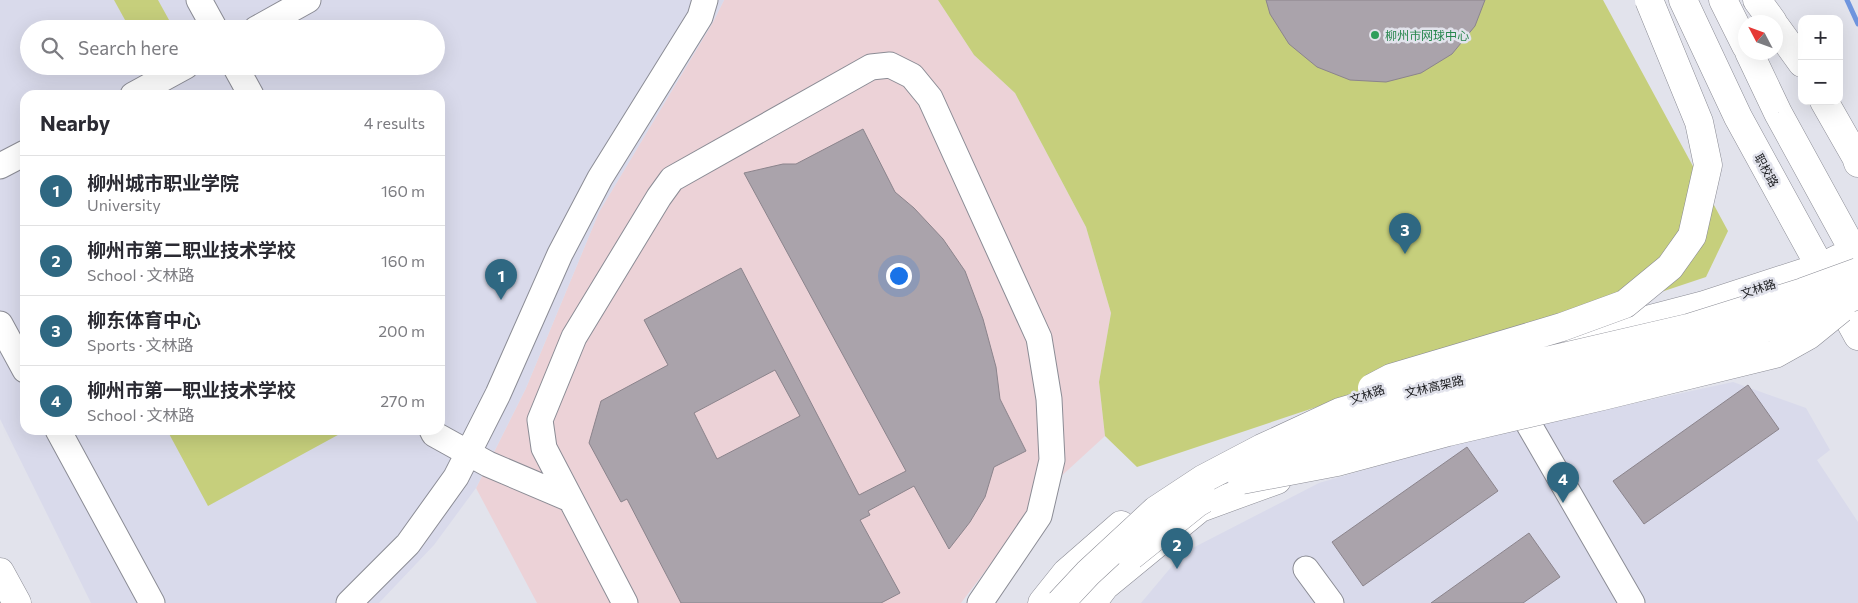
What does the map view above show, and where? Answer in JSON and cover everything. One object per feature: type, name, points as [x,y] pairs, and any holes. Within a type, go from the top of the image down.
[{"type":"main road","points":[[1262,448],[1391,378],[1562,326],[1625,304],[1670,267],[1692,236],[1708,165],[1698,122],[1649,0]]},
{"type":"main road","name":"职校路","points":[[1683,0],[1738,116],[1825,275],[1855,314]]},
{"type":"main road","points":[[1723,0],[1738,30]]},
{"type":"main road","points":[[1757,0],[1768,15]]},
{"type":"main road","points":[[1783,37],[1799,60]]},
{"type":"main road","points":[[1753,60],[1778,113],[1857,258]]},
{"type":"main road","points":[[1826,105],[1858,163]]},
{"type":"main road","name":"文林高架路","points":[[1060,603],[1088,573],[1156,510],[1202,479],[1262,448],[1340,412],[1395,396],[1688,328],[1825,275],[1857,258]]},
{"type":"main road","name":"文林路","points":[[1042,603],[1066,573],[1154,497],[1268,437],[1364,392],[1825,275]]},
{"type":"main road","points":[[1242,480],[1337,462],[1448,432],[1775,354],[1816,330],[1844,307],[1858,286]]},
{"type":"main road","points":[[1092,603],[1105,586],[1200,508],[1422,426],[1517,404],[1855,314]]},
{"type":"main road","name":"文林高架路","points":[[1081,603],[1126,560],[1197,503],[1272,462],[1430,408],[1693,348],[1792,320],[1855,314]]},
{"type":"main road","points":[[0,572],[17,603]]},
{"type":"street","points":[[199,0],[210,20]]},
{"type":"street","points":[[272,20],[308,0]]},
{"type":"street","points":[[349,603],[408,544],[456,477],[498,394],[560,254],[600,178],[700,17],[705,0]]},
{"type":"street","points":[[625,603],[544,448],[540,420],[574,337],[659,197],[672,179],[871,67],[890,65],[912,76],[930,98],[1040,338],[1048,399],[1052,460],[1038,516],[980,603]]},
{"type":"street","points":[[142,90],[170,75]]},
{"type":"street","points":[[240,75],[248,90]]},
{"type":"street","points":[[0,166],[20,156]]},
{"type":"street","points":[[0,324],[20,361]]},
{"type":"street","points":[[1517,404],[1632,603]]},
{"type":"street","points":[[61,435],[152,603]]},
{"type":"street","points":[[436,435],[488,464],[570,498]]},
{"type":"street","points":[[1306,569],[1331,603]]},
{"type":"shaded area","points":[[0,0],[724,0],[713,22],[599,212],[526,388],[476,488],[434,545],[379,603],[91,603],[0,419]]},
{"type":"shaded area","points":[[724,0],[938,0],[974,55],[1015,93],[1086,227],[1111,313],[1099,382],[1105,436],[1057,480],[961,603],[537,603],[476,488],[526,388],[599,212],[713,22]]},
{"type":"shaded area","points":[[1733,382],[1806,408],[1830,450],[1817,460],[1858,522],[1858,603],[1141,603],[1183,553],[1319,483],[1475,438]]},
{"type":"green space","points":[[114,0],[158,0],[169,20],[125,20]]},
{"type":"green space","points":[[938,0],[1603,0],[1728,231],[1706,277],[1137,467],[1105,436],[1099,382],[1111,313],[1086,227],[1015,93],[974,55]]},
{"type":"green space","points":[[170,435],[338,435],[208,506]]},
{"type":"building","name":"柳州市网球中心","points":[[1266,0],[1485,0],[1475,26],[1452,54],[1421,73],[1386,82],[1350,80],[1317,67],[1289,44],[1270,14]]},
{"type":"building","points":[[863,129],[895,192],[914,208],[943,239],[965,271],[983,319],[996,367],[1000,399],[1026,451],[994,467],[985,497],[970,522],[949,549],[914,486],[868,511],[870,515],[860,520],[900,593],[881,603],[681,603],[627,499],[621,502],[589,443],[601,401],[668,365],[644,320],[741,268],[859,495],[906,471],[744,173],[783,164],[796,164]],"holes":[[[775,370],[800,416],[717,459],[694,413]]]},
{"type":"building","points":[[1748,385],[1779,429],[1644,524],[1613,481]]},
{"type":"building","points":[[1467,447],[1498,491],[1363,586],[1332,542]]},
{"type":"building","points":[[1529,533],[1560,577],[1523,603],[1431,603]]},
{"type":"waterway","points":[[1847,0],[1858,24]]},
{"type":"place","name":"柳州市网球中心","points":[[1375,35]]},
{"type":"place","name":"柳东体育中心","points":[[1405,254]]},
{"type":"place","name":"柳州城市职业学院","points":[[501,300]]},
{"type":"place","name":"柳州市第一职业技术学校","points":[[1563,503]]},
{"type":"place","name":"柳州市第二职业技术学校","points":[[1177,569]]}]
